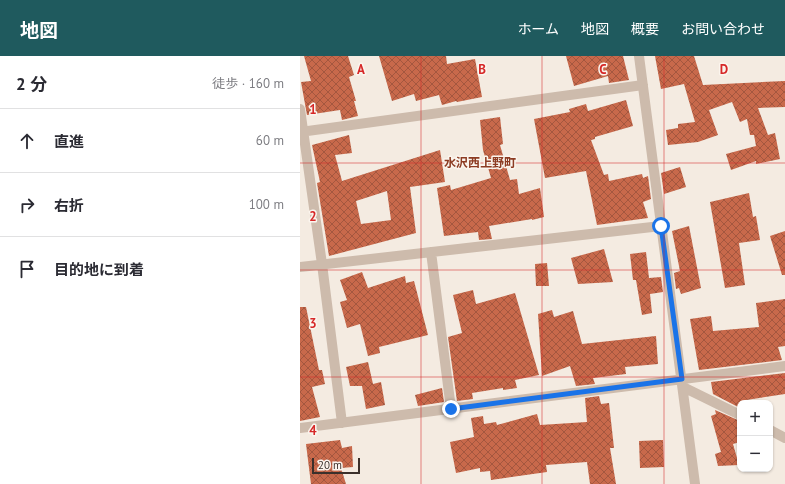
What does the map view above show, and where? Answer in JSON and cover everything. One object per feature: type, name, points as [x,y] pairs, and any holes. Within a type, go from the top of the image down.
[{"type":"street","points":[[639,56],[683,383],[695,484]]},
{"type":"street","points":[[302,131],[643,85]]},
{"type":"street","points":[[300,109],[322,264],[342,423]]},
{"type":"street","points":[[300,267],[661,226]]},
{"type":"street","points":[[431,252],[451,409]]},
{"type":"street","points":[[300,428],[451,409],[683,383],[785,366]]},
{"type":"street","points":[[683,383],[737,413]]},
{"type":"street","points":[[773,432],[785,438]]},
{"type":"building","points":[[304,56],[348,56],[354,75],[349,77],[356,101],[354,101],[358,116],[342,120],[340,110],[307,115],[301,82],[311,81]]},
{"type":"building","points":[[379,56],[446,56],[447,64],[475,59],[482,97],[442,105],[439,95],[416,101],[414,94],[392,101]]},
{"type":"building","points":[[566,56],[623,56],[629,80],[609,83],[608,76],[574,86]]},
{"type":"building","points":[[655,56],[694,56],[703,85],[785,81],[785,107],[758,108],[768,135],[775,133],[780,159],[756,164],[756,161],[731,170],[726,154],[756,146],[754,135],[750,135],[747,119],[740,122],[732,102],[709,110],[718,135],[698,142],[668,145],[666,130],[678,128],[678,124],[695,122],[684,84],[661,89]]},
{"type":"building","points":[[626,100],[633,126],[595,137],[595,139],[591,140],[604,175],[608,174],[609,181],[642,174],[643,178],[648,176],[651,199],[643,202],[648,218],[597,225],[586,171],[545,178],[534,119],[570,112],[569,109],[586,104],[588,111]]},
{"type":"building","points":[[500,117],[503,144],[500,145],[510,180],[517,179],[519,194],[540,188],[544,217],[489,226],[492,239],[479,240],[478,232],[444,236],[437,188],[450,185],[451,190],[491,178],[483,150],[480,120]]},
{"type":"building","points":[[349,135],[352,153],[335,155],[342,181],[440,150],[445,182],[410,187],[416,233],[329,256],[317,183],[320,182],[312,145]],"holes":[[[387,191],[391,220],[361,224],[356,201]]]},
{"type":"building","points":[[680,167],[686,187],[664,194],[661,173]]},
{"type":"building","points":[[749,193],[753,217],[756,216],[760,240],[739,243],[745,285],[725,288],[710,202]]},
{"type":"building","points":[[689,226],[701,288],[681,294],[679,288],[676,289],[674,273],[680,271],[672,231]]},
{"type":"building","points":[[785,231],[785,275],[782,275],[770,236]]},
{"type":"building","points":[[604,249],[613,282],[578,284],[571,258]]},
{"type":"building","points":[[646,252],[649,278],[661,277],[663,292],[650,294],[652,313],[642,315],[636,280],[633,280],[630,254]]},
{"type":"building","points":[[547,263],[549,286],[536,286],[535,264]]},
{"type":"building","points":[[362,272],[368,288],[405,276],[406,283],[414,281],[428,335],[379,347],[380,353],[368,356],[360,324],[347,328],[340,302],[347,300],[340,280]]},
{"type":"building","points":[[473,290],[476,304],[515,293],[539,375],[515,380],[517,388],[503,390],[503,388],[472,393],[473,399],[457,401],[448,337],[462,333],[453,295]]},
{"type":"building","points":[[785,299],[785,346],[778,347],[782,360],[699,370],[690,319],[711,316],[713,331],[759,327],[756,303]]},
{"type":"building","points":[[300,307],[306,307],[319,370],[322,370],[325,384],[312,387],[320,417],[300,421]]},
{"type":"building","points":[[552,310],[554,317],[573,311],[582,344],[656,336],[658,364],[625,367],[626,374],[593,378],[595,384],[576,386],[570,366],[542,376],[538,314]]},
{"type":"building","points":[[368,362],[373,384],[381,382],[385,405],[366,409],[362,386],[350,386],[346,367]]},
{"type":"building","points":[[785,373],[785,394],[737,400],[737,406],[713,394],[711,382]]},
{"type":"building","points":[[442,388],[444,402],[418,406],[415,395]]},
{"type":"building","points":[[599,396],[601,404],[609,403],[614,448],[610,448],[616,484],[590,484],[587,462],[546,465],[547,472],[491,480],[490,471],[480,472],[480,468],[456,473],[450,442],[474,437],[471,418],[483,416],[484,424],[496,422],[497,425],[537,414],[540,425],[587,422],[585,398]]},
{"type":"building","points":[[715,410],[737,420],[737,443],[733,444],[737,458],[737,465],[718,466],[715,454],[721,452],[711,416],[716,414]]},
{"type":"building","points":[[340,440],[342,448],[352,446],[353,467],[341,468],[346,484],[311,484],[306,444]]},
{"type":"building","points":[[663,440],[664,467],[640,468],[639,441]]},
{"type":"district","name":"水沢西上野町","points":[[480,162]]},
{"type":"route","points":[[451,409],[682,379],[661,226]]}]
